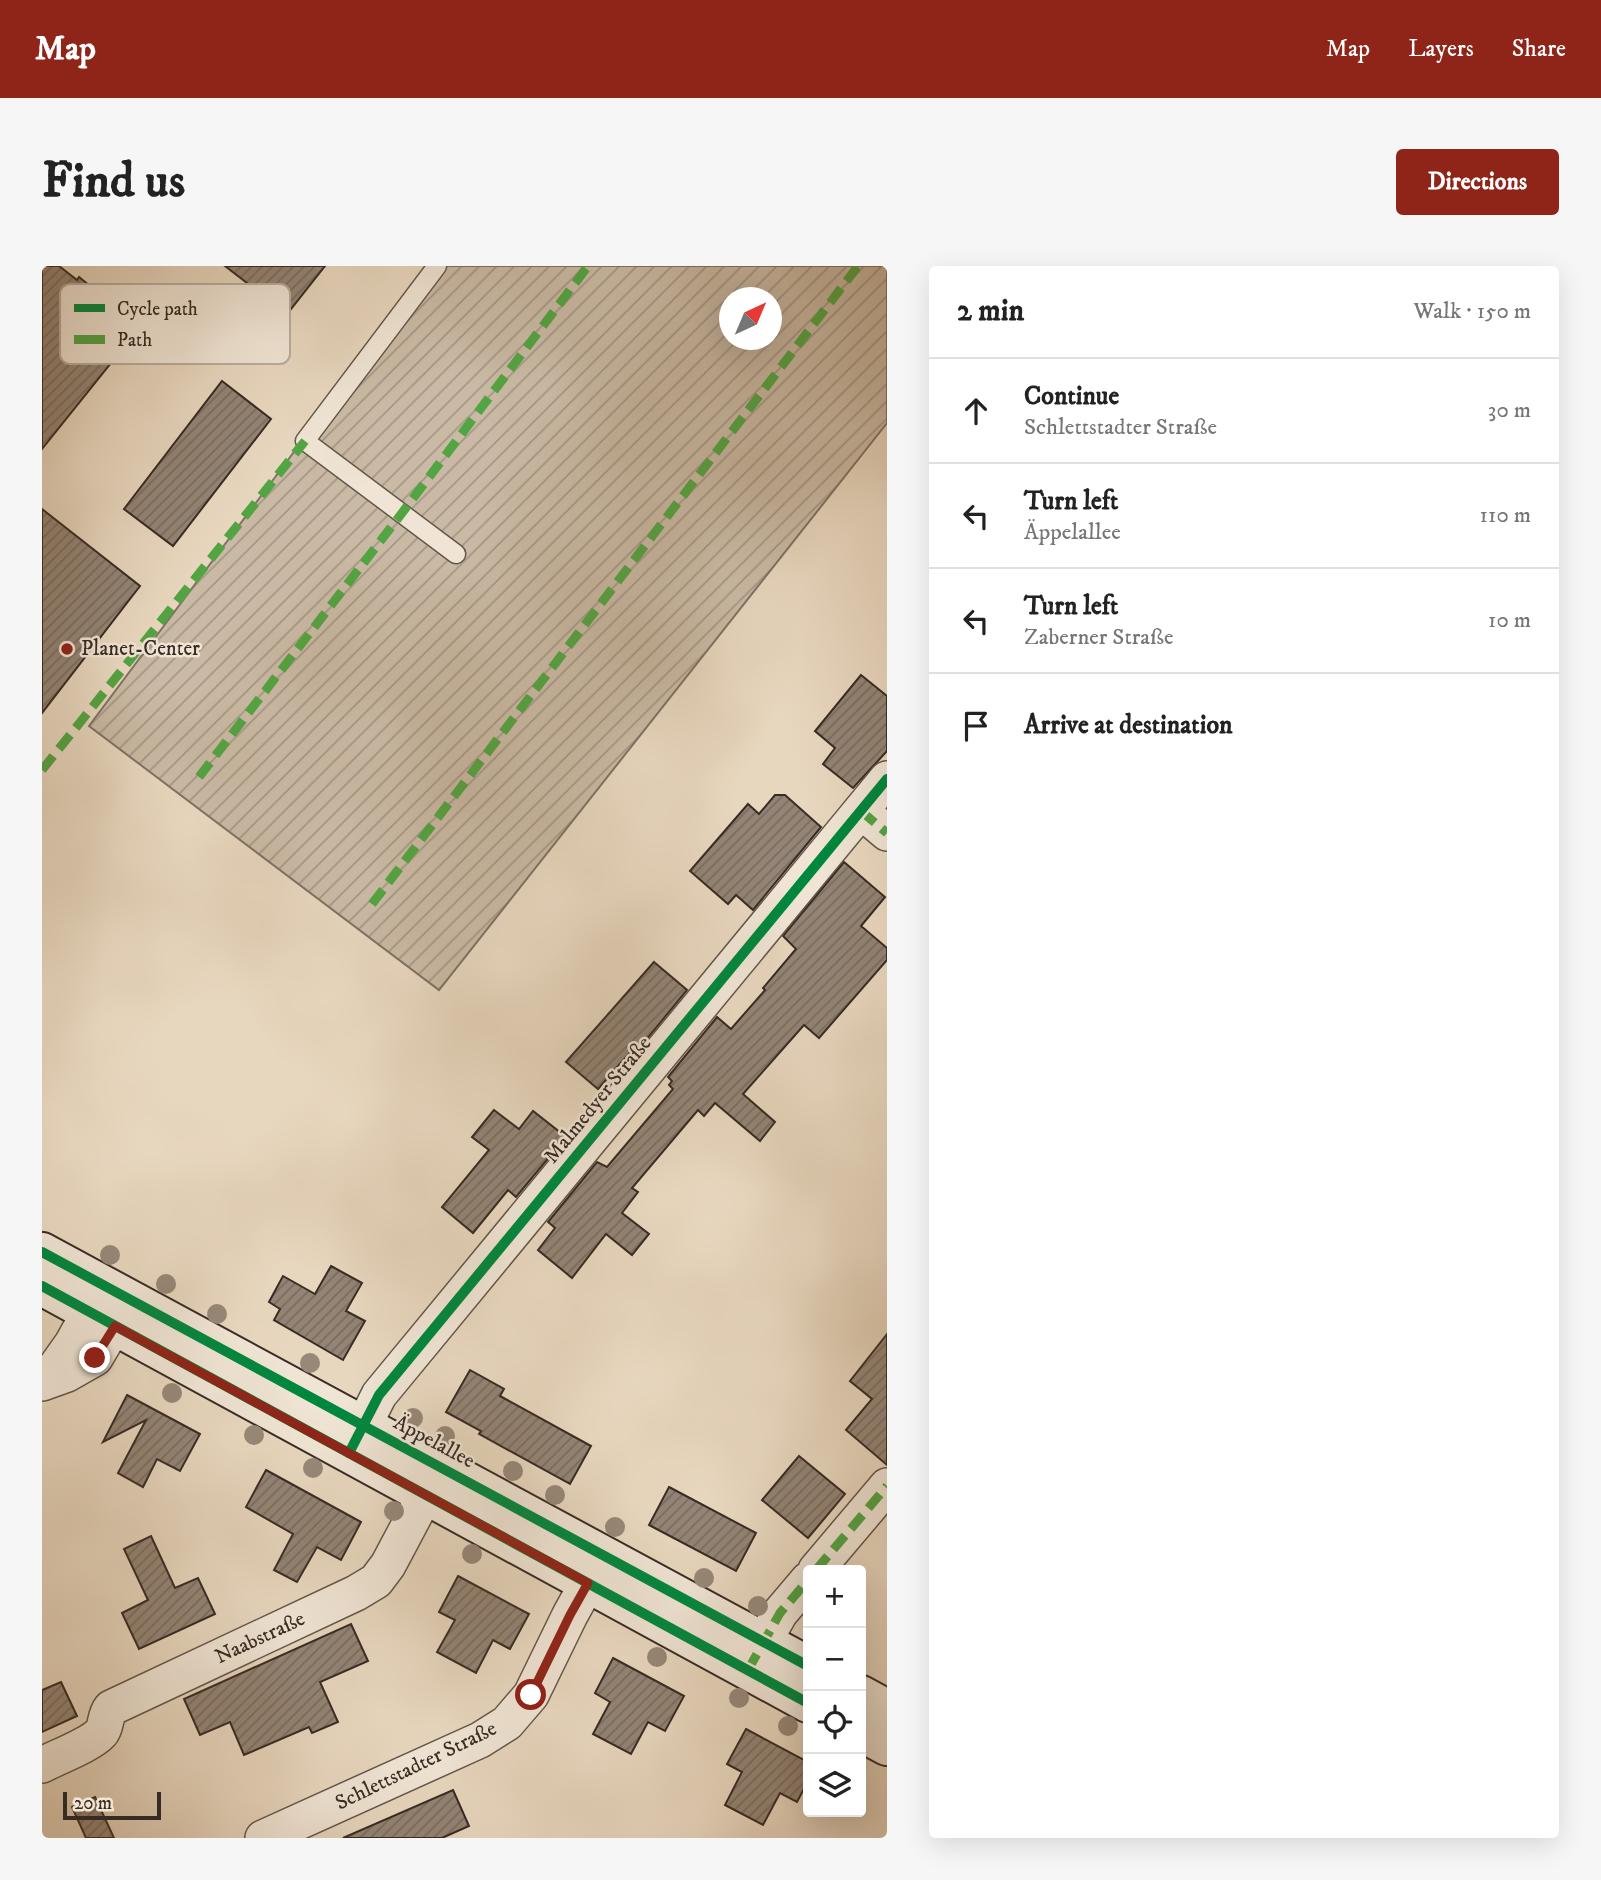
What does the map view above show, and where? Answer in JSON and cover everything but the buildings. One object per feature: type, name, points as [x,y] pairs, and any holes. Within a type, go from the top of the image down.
[{"type":"main road","name":"Äppelallee","points":[[42,1252],[107,1310]]},
{"type":"main road","name":"Äppelallee","points":[[42,1286],[107,1310],[596,1569],[756,1656],[803,1698]]},
{"type":"main road","name":"Äppelallee","points":[[756,1656],[803,1665]]},
{"type":"main road","points":[[866,1698],[887,1709]]},
{"type":"main road","points":[[866,1734],[887,1746]]},
{"type":"street","name":"Malmedyer Straße","points":[[356,1440],[379,1395],[874,822],[887,779]]},
{"type":"street","points":[[43,1383],[72,1344],[107,1310]]},
{"type":"street","name":"Naabstraße","points":[[42,1765],[101,1733],[111,1708],[356,1593],[376,1581],[388,1565],[432,1481]]},
{"type":"street","points":[[820,1565],[887,1486]]},
{"type":"street","name":"Schlettstadter Straße","points":[[263,1838],[480,1740],[507,1723],[531,1695],[596,1569]]},
{"type":"street","points":[[756,1656],[780,1614],[803,1586]]},
{"type":"lane","points":[[437,266],[305,441],[456,554]]},
{"type":"shaded area","points":[[433,266],[887,266],[887,423],[439,990],[89,726]]},
{"type":"marked path","points":[[199,777],[588,266]]},
{"type":"marked path","points":[[372,904],[858,266]]},
{"type":"marked path","points":[[42,770],[305,441]]},
{"type":"marked path","points":[[861,811],[887,833]]},
{"type":"marked path","points":[[820,1565],[887,1486]]},
{"type":"marked path","points":[[748,1670],[780,1613],[803,1586]]},
{"type":"cycle path","points":[[349,1453],[379,1395],[887,779]]},
{"type":"cycle path","points":[[42,1252],[803,1663]]},
{"type":"cycle path","points":[[42,1286],[803,1700]]},
{"type":"place","name":"Planet-Center","points":[[67,649]]},
{"type":"route","points":[[95,1358],[115,1326],[588,1583],[531,1695]]}]
